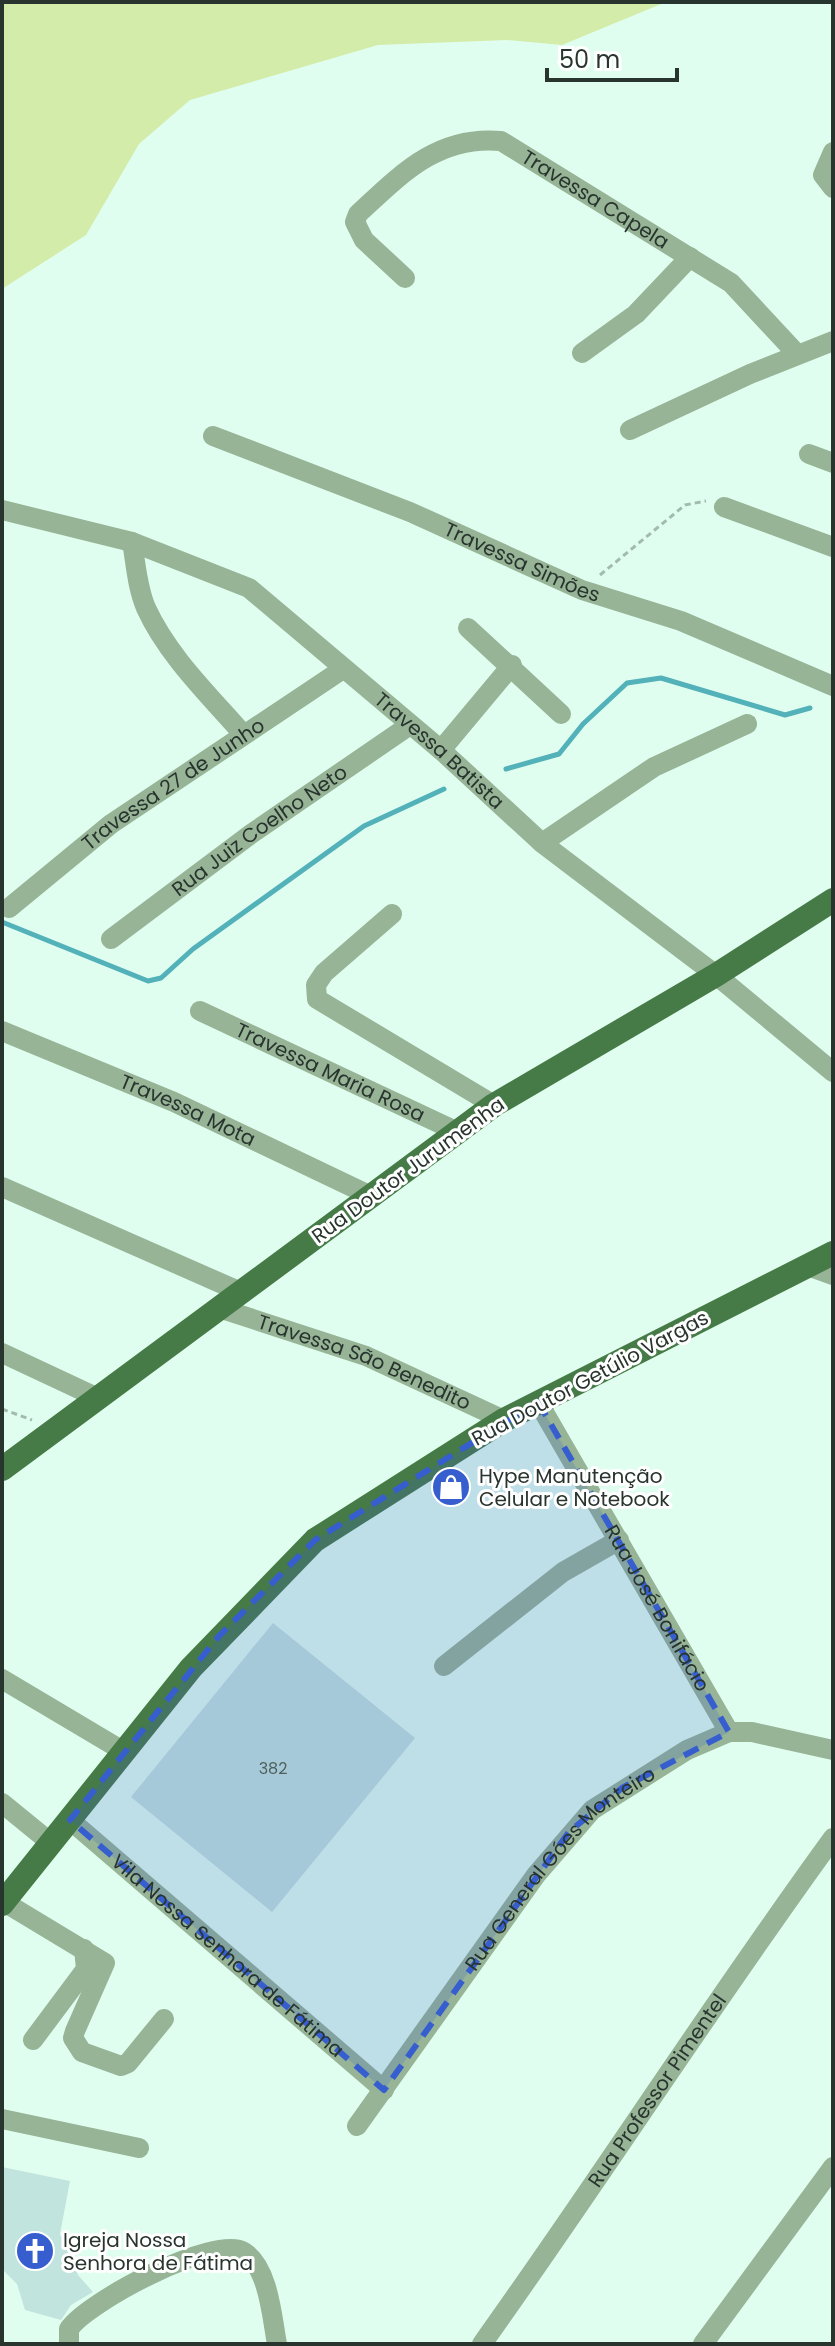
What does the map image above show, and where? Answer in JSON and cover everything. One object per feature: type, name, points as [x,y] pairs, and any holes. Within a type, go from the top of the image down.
[{"type":"main road","name":"Rua Doutor Jurumenha","points":[[2,1469],[494,1105],[716,975],[833,900]]},
{"type":"main road","name":"Rua Doutor Getúlio Vargas","points":[[3,1903],[219,1636],[315,1540],[504,1420],[833,1253]]},
{"type":"street","name":"Travessa Capela","points":[[405,278],[357,231],[358,214],[400,176],[448,145],[468,140],[501,141],[731,283],[797,354]]},
{"type":"street","points":[[833,152],[823,175],[833,188]]},
{"type":"street","name":"Travessa Capela","points":[[582,353],[636,314],[690,257]]},
{"type":"street","points":[[630,430],[797,354],[833,341]]},
{"type":"street","name":"Travessa Simões","points":[[213,436],[410,512],[582,590],[681,621],[833,686]]},
{"type":"street","points":[[809,454],[833,463]]},
{"type":"street","points":[[724,507],[833,547]]},
{"type":"street","name":"Travessa Batista","points":[[2,510],[132,542],[249,588],[441,750],[542,843],[716,975],[833,1072]]},
{"type":"street","points":[[132,542],[139,587],[159,633],[179,661],[243,734]]},
{"type":"street","points":[[468,628],[512,665],[561,714]]},
{"type":"street","points":[[441,750],[512,665]]},
{"type":"street","name":"Travessa 27 de Junho","points":[[9,908],[111,824],[343,669]]},
{"type":"street","points":[[542,843],[654,767],[747,724]]},
{"type":"street","name":"Rua Juiz Coelho Neto","points":[[111,939],[251,834],[410,725]]},
{"type":"street","points":[[392,914],[324,973],[316,985],[317,999],[494,1105]]},
{"type":"street","name":"Travessa Maria Rosa","points":[[200,1011],[460,1133]]},
{"type":"street","name":"Travessa Mota","points":[[2,1031],[174,1102],[371,1196]]},
{"type":"street","points":[[2,1187],[243,1293]]},
{"type":"street","points":[[808,1266],[833,1275]]},
{"type":"street","name":"Travessa São Benedito","points":[[222,1309],[366,1356],[504,1420]]},
{"type":"street","points":[[2,1353],[96,1397]]},
{"type":"street","name":"Rua José Bonifácio","points":[[538,1402],[729,1732]]},
{"type":"street","points":[[444,1666],[563,1572],[619,1540]]},
{"type":"street","points":[[2,1679],[123,1751]]},
{"type":"street","name":"Rua General Góes Monteiro","points":[[357,2126],[569,1832],[622,1788],[687,1750],[729,1732],[767,1734],[833,1750]]},
{"type":"street","points":[[2,1803],[51,1843]]},
{"type":"street","name":"Vila Nossa Senhora de Fátima","points":[[70,1820],[384,2090]]},
{"type":"street","name":"Rua Professor Pimentel","points":[[482,2344],[604,2172],[757,1942],[833,1838]]},
{"type":"street","points":[[3,1903],[102,1958],[105,1969],[73,2038],[82,2052],[113,2065],[128,2063],[164,2019]]},
{"type":"street","points":[[33,2040],[86,1969],[84,1949]]},
{"type":"street","points":[[2,2119],[139,2148]]},
{"type":"street","points":[[703,2344],[833,2167]]},
{"type":"street","points":[[69,2344],[69,2329],[89,2308],[201,2252],[235,2248],[247,2253],[257,2266],[277,2344]]},
{"type":"path","points":[[582,590],[685,505],[698,500],[724,507]]},
{"type":"path","points":[[2,1409],[55,1428]]},
{"type":"highlighted area","points":[[538,1402],[729,1732],[622,1788],[569,1832],[384,2090],[70,1820],[219,1636],[315,1540]]},
{"type":"green space","points":[[2,2],[666,2],[562,45],[507,40],[378,45],[190,100],[139,144],[86,235],[2,289]]},
{"type":"building","points":[[273,1623],[415,1738],[272,1912],[131,1797]]},
{"type":"building","name":"Igreja Nossa Senhora de Fátima","points":[[2,2167],[70,2181],[60,2234],[78,2275],[93,2292],[71,2305],[61,2320],[25,2310],[17,2284],[2,2269]]},
{"type":"waterway","points":[[506,769],[559,754],[583,724],[627,683],[661,678],[785,715],[810,708]]},
{"type":"waterway","points":[[2,922],[148,981],[161,978],[193,949],[364,826],[444,789]]},
{"type":"place","name":"Hype Manutenção Celular e Notebook","points":[[451,1487]]},
{"type":"place","name":"Igreja Nossa Senhora de Fátima","points":[[35,2251]]}]
